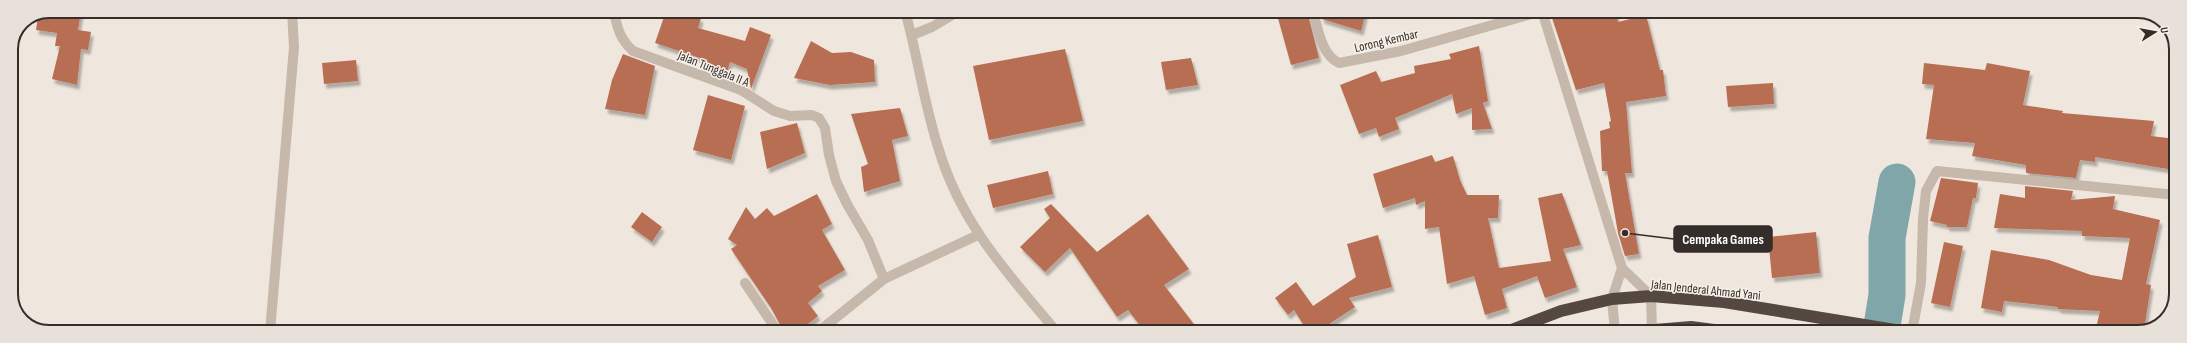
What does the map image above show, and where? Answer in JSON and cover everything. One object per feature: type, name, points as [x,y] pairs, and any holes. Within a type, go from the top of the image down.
[{"type":"highway","name":"Jalan Jenderal Ahmad Yani","points":[[1524,325],[1561,311],[1612,299],[1651,296],[1724,302],[1860,325]]},
{"type":"street","points":[[271,325],[294,47],[292,18]]},
{"type":"street","name":"Jalan Tunggala II A","points":[[615,18],[622,41],[633,51],[740,90],[774,111],[790,116],[812,115],[819,118],[825,128],[836,180],[868,240],[884,279]]},
{"type":"street","points":[[908,18],[939,151],[957,197],[978,234],[1027,298],[1052,325]]},
{"type":"street","points":[[912,35],[932,27],[947,18]]},
{"type":"street","name":"Lorong Kembar","points":[[1315,18],[1326,51],[1332,60],[1339,63],[1401,51],[1517,18]]},
{"type":"street","points":[[1544,18],[1622,268],[1651,296],[1652,325]]},
{"type":"street","points":[[1913,325],[1921,283],[1923,219],[1926,191],[1937,171],[2169,194]]},
{"type":"street","points":[[827,325],[884,279],[978,234]]},
{"type":"street","points":[[1614,325],[1612,299],[1622,268]]},
{"type":"street","points":[[745,283],[773,325]]},
{"type":"building","points":[[49,18],[80,18],[78,30],[91,32],[88,50],[81,49],[77,85],[52,79],[60,46],[55,46],[57,33],[36,30],[37,20]]},
{"type":"building","points":[[664,18],[701,18],[698,28],[745,41],[750,27],[771,35],[751,89],[747,69],[730,62],[726,76],[700,68],[703,59],[655,43]]},
{"type":"building","points":[[1278,18],[1309,18],[1319,58],[1291,65]]},
{"type":"building","points":[[1322,18],[1364,18],[1361,31]]},
{"type":"building","points":[[1552,18],[1617,18],[1618,22],[1634,18],[1647,18],[1660,70],[1663,70],[1666,96],[1626,102],[1632,173],[1625,173],[1639,254],[1625,256],[1618,233],[1607,171],[1602,171],[1600,131],[1610,128],[1609,122],[1611,121],[1604,83],[1576,90]]},
{"type":"building","points":[[811,41],[832,53],[851,52],[874,60],[875,82],[830,85],[794,78]]},
{"type":"building","points":[[1479,46],[1488,101],[1483,103],[1492,129],[1472,130],[1472,108],[1456,114],[1452,94],[1395,118],[1399,129],[1379,137],[1376,128],[1359,134],[1340,85],[1376,71],[1381,82],[1415,73],[1414,66],[1451,59],[1449,54]]},
{"type":"building","points":[[1065,49],[1083,121],[989,140],[973,66]]},
{"type":"building","points":[[623,54],[655,66],[645,115],[605,109],[612,80]]},
{"type":"building","points":[[1191,58],[1198,85],[1166,90],[1161,62]]},
{"type":"building","points":[[356,60],[358,81],[324,84],[322,63]]},
{"type":"building","points":[[1924,63],[1985,70],[1987,63],[2030,71],[2023,105],[2063,111],[2062,113],[2154,121],[2151,136],[2169,138],[2169,169],[2095,157],[2095,162],[2080,160],[2076,178],[2026,173],[2026,165],[1972,156],[1975,143],[1926,139],[1934,85],[1922,84]]},
{"type":"building","points":[[1773,83],[1774,104],[1728,107],[1726,86]]},
{"type":"building","points":[[708,95],[745,106],[731,160],[693,150]]},
{"type":"building","points":[[900,108],[908,136],[892,140],[900,181],[864,192],[861,167],[868,164],[851,114]]},
{"type":"building","points":[[797,123],[805,153],[767,169],[760,132]]},
{"type":"building","points":[[1432,155],[1435,162],[1453,156],[1460,180],[1467,195],[1499,195],[1498,218],[1488,218],[1499,268],[1551,261],[1538,198],[1562,193],[1581,245],[1563,249],[1577,287],[1545,298],[1537,276],[1502,289],[1507,308],[1485,315],[1474,276],[1447,284],[1439,227],[1425,229],[1425,201],[1416,205],[1415,198],[1383,208],[1373,174]]},
{"type":"building","points":[[1048,171],[1053,194],[993,208],[987,185]]},
{"type":"building","points":[[1941,178],[1978,183],[1976,198],[1973,198],[1967,227],[1947,227],[1947,225],[1930,221]]},
{"type":"building","points":[[2025,186],[2073,191],[2071,200],[2115,196],[2113,209],[2160,220],[2146,284],[2151,285],[2145,324],[2103,325],[2097,324],[2100,311],[2058,309],[2058,307],[2004,301],[2002,312],[1981,308],[1991,250],[2049,260],[2091,275],[2122,280],[2130,238],[2082,236],[2082,231],[1994,228],[2000,194],[2025,198]]},
{"type":"building","points":[[817,194],[832,224],[822,230],[845,270],[818,286],[822,291],[808,303],[818,316],[807,325],[780,325],[771,308],[731,249],[737,245],[728,239],[746,207],[755,219],[767,208],[774,216]]},
{"type":"building","points":[[1051,204],[1097,252],[1148,214],[1189,269],[1164,285],[1195,325],[1140,325],[1128,310],[1117,317],[1070,248],[1045,272],[1020,247],[1050,218],[1044,209]]},
{"type":"building","points":[[642,212],[662,227],[652,242],[631,227]]},
{"type":"building","points":[[1816,232],[1820,273],[1772,278],[1768,237]]},
{"type":"building","points":[[1378,235],[1392,287],[1349,298],[1355,307],[1328,325],[1304,325],[1294,310],[1288,315],[1275,298],[1296,282],[1313,306],[1356,277],[1347,244]]},
{"type":"building","points":[[1944,242],[1963,246],[1950,307],[1931,303]]},
{"type":"waterway","points":[[1882,325],[1887,295],[1887,238],[1897,182]]},
{"type":"place","name":"Cempaka Games","points":[[1625,233]]}]
